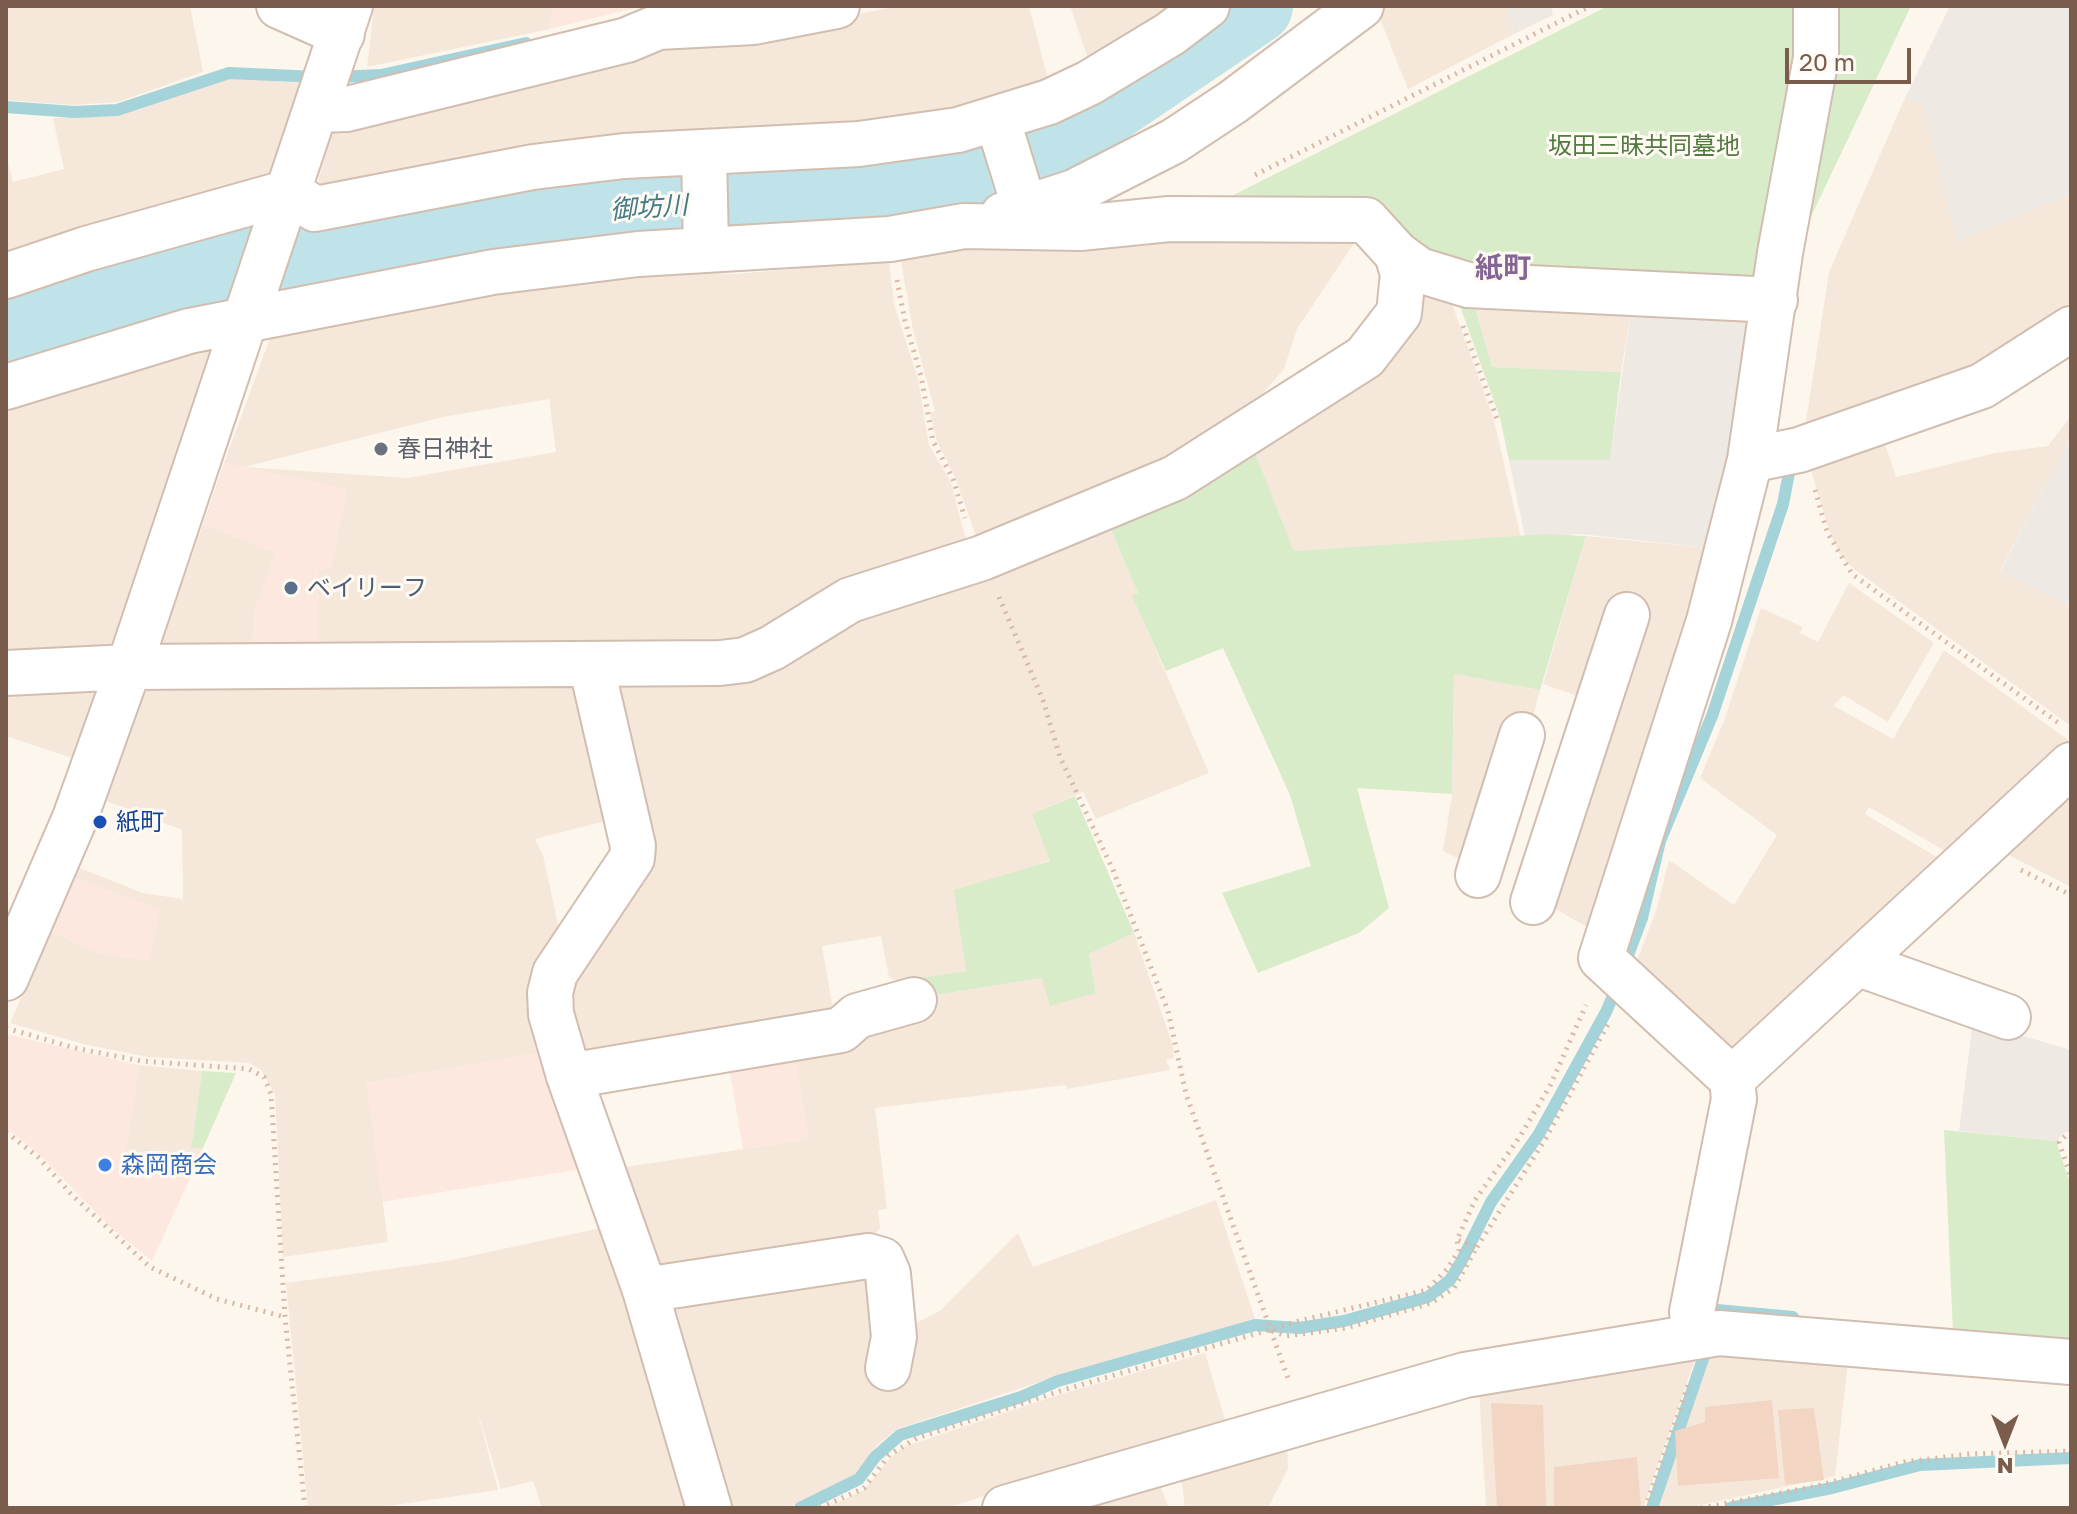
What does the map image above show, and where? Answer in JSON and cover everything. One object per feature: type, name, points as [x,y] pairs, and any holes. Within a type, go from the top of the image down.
[{"type":"street","points":[[279,6],[334,59],[362,105],[627,40],[670,17],[754,22],[837,6]]},
{"type":"street","points":[[6,276],[86,249],[284,202],[315,209],[533,167],[624,156],[909,139],[1049,102],[1089,83],[1170,34],[1207,6]]},
{"type":"street","points":[[6,387],[160,339],[574,259],[890,239],[964,226],[1025,209],[1074,192],[1174,141],[1361,6]]},
{"type":"street","points":[[1696,1337],[1692,1312],[1734,1099],[1732,1079],[1614,971],[1713,610],[1750,460],[1780,253],[1814,69],[1816,6]]},
{"type":"street","points":[[6,978],[75,818],[129,667],[334,59]]},
{"type":"street","points":[[997,118],[1025,209]]},
{"type":"street","points":[[704,152],[706,249]]},
{"type":"street","points":[[964,226],[1080,228],[1169,219],[1195,222],[1366,220],[1397,254],[1419,270],[1447,281],[1497,289],[1775,300]]},
{"type":"street","points":[[6,673],[129,667],[745,660],[772,648],[850,600],[982,558],[1175,478],[1365,357],[1399,313],[1403,274],[1397,254]]},
{"type":"street","points":[[1750,460],[1799,450],[1982,386],[2071,329]]},
{"type":"street","points":[[1533,902],[1627,615]]},
{"type":"street","points":[[591,664],[633,846],[628,867],[555,973],[550,993],[551,1014],[569,1076],[645,1290],[709,1508]]},
{"type":"street","points":[[1478,875],[1522,735]]},
{"type":"street","points":[[1732,1079],[2071,765]]},
{"type":"street","points":[[1859,964],[2008,1017]]},
{"type":"street","points":[[569,1076],[841,1030],[857,1016],[914,1000]]},
{"type":"street","points":[[645,1290],[868,1256],[882,1260],[888,1274],[894,1337],[888,1368]]},
{"type":"street","points":[[1005,1508],[1166,1464],[1465,1375],[1719,1333],[2071,1362]]},
{"type":"path","points":[[1249,178],[1590,6]]},
{"type":"path","points":[[890,239],[933,441],[953,479],[972,540],[1043,700],[1060,757],[1113,870],[1168,1011],[1186,1094],[1304,1424]]},
{"type":"path","points":[[1447,281],[1497,419]]},
{"type":"path","points":[[1827,532],[1852,574],[2071,731]]},
{"type":"path","points":[[1981,849],[2071,895]]},
{"type":"path","points":[[1271,1330],[1286,1336],[1332,1331],[1431,1303],[1454,1288],[1546,1138],[1614,971]]},
{"type":"path","points":[[820,1508],[864,1488],[889,1455],[905,1443],[1060,1391],[1271,1330],[1427,1290],[1448,1268],[1459,1250],[1457,1240],[1475,1200],[1519,1138],[1550,1086],[1585,1010],[1614,971]]},
{"type":"path","points":[[6,1028],[75,1048],[141,1061],[249,1069],[264,1077],[271,1094],[285,1317],[305,1508]]},
{"type":"path","points":[[2071,1131],[2059,1142],[2071,1177]]},
{"type":"path","points":[[6,1132],[38,1157],[72,1195],[150,1267],[226,1303],[285,1317]]},
{"type":"path","points":[[1457,1240],[1477,1247]]},
{"type":"path","points":[[1645,1508],[1699,1353],[1696,1337]]},
{"type":"path","points":[[1701,1508],[1817,1486],[1904,1462],[1970,1454],[2071,1451]]},
{"type":"shaded area","points":[[6,6],[190,6],[203,72],[118,102],[73,105],[6,100]]},
{"type":"shaded area","points":[[374,6],[554,6],[550,29],[367,67]]},
{"type":"shaded area","points":[[554,6],[643,6],[550,29]]},
{"type":"shaded area","points":[[899,6],[1029,6],[1052,95],[1006,112],[317,186],[332,128],[627,53],[681,49]]},
{"type":"shaded area","points":[[1070,6],[1198,6],[1094,76]]},
{"type":"shaded area","points":[[1380,6],[1506,6],[1514,34],[1408,89],[1376,9]]},
{"type":"shaded area","points":[[1506,6],[1551,6],[1553,15],[1514,34]]},
{"type":"shaded area","points":[[1950,6],[2071,6],[2071,194],[1957,242],[1923,106],[1904,100]]},
{"type":"shaded area","points":[[219,79],[303,83],[271,182],[6,258],[6,154],[13,182],[64,169],[53,118],[117,116]]},
{"type":"shaded area","points":[[1904,100],[1923,105],[1957,241],[2071,194],[2071,315],[2001,362],[1804,434],[1829,272]]},
{"type":"shaded area","points":[[1364,228],[1297,329],[1284,369],[1234,426],[1176,458],[977,539],[956,479],[937,441],[930,413],[935,411],[913,330],[899,250]]},
{"type":"shaded area","points":[[888,252],[894,304],[918,379],[929,445],[951,482],[967,544],[752,642],[319,650],[319,570],[241,467],[224,463],[272,333],[449,293],[671,272],[736,274],[802,268],[803,257]],"holes":[[[549,399],[556,452],[407,478],[244,467],[443,417]]]},
{"type":"shaded area","points":[[1422,282],[1447,290],[1494,420],[1521,538],[1294,551],[1253,449],[1421,320]]},
{"type":"shaded area","points":[[1472,296],[1632,304],[1621,372],[1492,367]]},
{"type":"shaded area","points":[[1632,304],[1757,308],[1718,549],[1581,534],[1525,537],[1509,460],[1610,460]]},
{"type":"shaded area","points":[[206,340],[219,354],[114,654],[6,660],[6,397]]},
{"type":"shaded area","points":[[2071,416],[2071,436],[2000,571],[2071,607],[2071,726],[1854,569],[1839,553],[1829,530],[1808,461],[1882,435],[1896,477],[1995,453],[2048,446]]},
{"type":"shaded area","points":[[2071,436],[2071,607],[2000,572]]},
{"type":"shaded area","points":[[224,463],[347,489],[331,569],[319,570],[319,650],[252,651],[254,613],[276,552],[203,524]]},
{"type":"shaded area","points":[[203,524],[276,552],[254,613],[252,651],[159,649]]},
{"type":"shaded area","points":[[1109,525],[1138,593],[1133,597],[1209,773],[1096,819],[1083,792],[1032,814],[1050,860],[1015,873],[966,971],[899,982],[889,977],[881,936],[822,946],[835,1021],[575,1065],[566,978],[618,897],[599,674],[878,610]]},
{"type":"shaded area","points":[[1586,536],[1718,549],[1594,931],[1538,899],[1594,702],[1543,684]]},
{"type":"shaded area","points":[[1849,583],[1934,643],[1888,722],[1843,695],[1834,706],[1893,739],[1944,650],[2071,742],[2071,754],[1957,858],[1869,807],[1865,814],[1950,865],[1736,1058],[1635,966],[1657,908],[1669,860],[1734,905],[1777,835],[1700,778],[1724,721],[1761,608],[1803,627],[1800,633],[1818,642]]},
{"type":"shaded area","points":[[585,672],[621,817],[535,839],[543,855],[562,943],[550,1051],[367,1083],[388,1242],[283,1257],[275,1094],[261,1070],[249,1063],[148,1057],[83,1044],[10,1023],[50,931],[102,954],[160,910],[73,877],[77,867],[143,893],[183,899],[182,830],[104,800],[150,679]]},
{"type":"shaded area","points":[[1454,674],[1540,690],[1528,736],[1475,867],[1443,851],[1452,794]]},
{"type":"shaded area","points":[[6,679],[105,682],[75,759],[6,736]]},
{"type":"shaded area","points":[[2071,781],[2071,887],[1995,848]]},
{"type":"shaded area","points":[[73,877],[160,910],[149,961],[102,954],[50,931]]},
{"type":"shaded area","points":[[1134,933],[1173,1046],[1174,1058],[1166,1060],[1170,1070],[1067,1089],[1066,1085],[875,1108],[887,1209],[878,1210],[880,1228],[866,1244],[665,1273],[646,1263],[613,1169],[808,1139],[794,1050],[891,1002],[1043,978],[1096,993],[1089,954]]},
{"type":"shaded area","points":[[1973,1021],[2071,1050],[2071,1127],[2056,1141],[1959,1131]]},
{"type":"shaded area","name":"森岡商会","points":[[6,1034],[139,1065],[126,1153],[191,1176],[152,1261],[109,1226],[40,1155],[6,1128]]},
{"type":"shaded area","points":[[794,1050],[808,1139],[743,1149],[728,1061]]},
{"type":"shaded area","points":[[550,1051],[581,1169],[382,1202],[367,1083]]},
{"type":"shaded area","points":[[139,1065],[202,1071],[191,1147],[203,1148],[191,1176],[125,1153]]},
{"type":"shaded area","points":[[1216,1200],[1255,1319],[1076,1370],[897,1429],[877,1445],[854,1475],[787,1508],[717,1508],[670,1297],[871,1268],[908,1327],[940,1311],[1018,1233],[1033,1267]]},
{"type":"shaded area","points":[[610,1226],[697,1508],[542,1508],[533,1481],[501,1489],[476,1406],[498,1490],[374,1508],[308,1508],[286,1283],[447,1261]]},
{"type":"shaded area","points":[[1205,1353],[1229,1433],[993,1493],[947,1508],[826,1508],[864,1490],[891,1457],[906,1446],[1061,1394]]},
{"type":"shaded area","points":[[1697,1354],[1643,1508],[1486,1508],[1479,1388]]},
{"type":"shaded area","points":[[1708,1354],[1848,1363],[1835,1476],[1687,1508],[1655,1508]]},
{"type":"shaded area","points":[[1287,1444],[1288,1469],[1268,1508],[1185,1508],[1181,1475]]},
{"type":"shaded area","points":[[1156,1483],[1169,1508],[1079,1508],[1130,1495]]},
{"type":"green space","name":"坂田三昧共同墓地","points":[[1608,6],[1806,6],[1761,291],[1451,268],[1413,249],[1198,213]]},
{"type":"green space","name":"坂田三昧共同墓地","points":[[1827,6],[1911,6],[1808,223]]},
{"type":"green space","points":[[1455,292],[1472,296],[1492,367],[1621,372],[1610,460],[1509,460],[1500,418]]},
{"type":"green space","points":[[1255,453],[1294,551],[1546,534],[1586,536],[1540,690],[1454,674],[1452,794],[1357,788],[1389,908],[1359,933],[1258,973],[1222,893],[1311,866],[1290,795],[1223,648],[1166,671],[1132,596],[1138,593],[1109,525]]},
{"type":"green space","points":[[1075,796],[1134,933],[1089,954],[1096,993],[1050,1006],[1042,978],[923,997],[920,978],[966,971],[954,890],[1050,861],[1032,814]]},
{"type":"green space","points":[[202,1071],[236,1073],[203,1148],[191,1148]]},
{"type":"green space","points":[[1944,1130],[2056,1141],[2071,1186],[2071,1339],[1953,1332]]},
{"type":"building","points":[[1772,1400],[1779,1478],[1678,1486],[1675,1431],[1705,1422],[1705,1407]]},
{"type":"building","points":[[1491,1403],[1543,1405],[1546,1508],[1497,1508]]},
{"type":"building","points":[[1814,1408],[1824,1480],[1785,1485],[1778,1410]]},
{"type":"building","points":[[1637,1457],[1641,1508],[1554,1508],[1554,1467]]},
{"type":"waterway","name":"御坊川","points":[[6,327],[68,304],[314,246],[448,221],[888,192],[1039,152],[1255,6]]},
{"type":"waterway","points":[[336,77],[381,75],[526,43]]},
{"type":"waterway","points":[[6,107],[74,112],[117,110],[229,73],[317,77]]},
{"type":"waterway","points":[[1624,966],[1642,918],[1660,841],[1712,716],[1783,504],[1789,473]]},
{"type":"waterway","points":[[800,1508],[859,1479],[875,1457],[900,1435],[1021,1397],[1058,1381],[1255,1325],[1299,1328],[1344,1321],[1428,1297],[1450,1280],[1491,1202],[1539,1134],[1606,1012],[1618,984]]},
{"type":"waterway","points":[[1706,1309],[1793,1317]]},
{"type":"waterway","points":[[1652,1508],[1705,1353]]},
{"type":"waterway","points":[[1730,1508],[1832,1488],[1920,1465],[2071,1458]]},
{"type":"place","name":"春日神社","points":[[381,449]]},
{"type":"place","name":"ベイリーフ","points":[[291,588]]},
{"type":"place","name":"紙町","points":[[100,822]]},
{"type":"place","name":"森岡商会","points":[[105,1165]]},
{"type":"district","name":"紙町","points":[[1503,268]]}]
